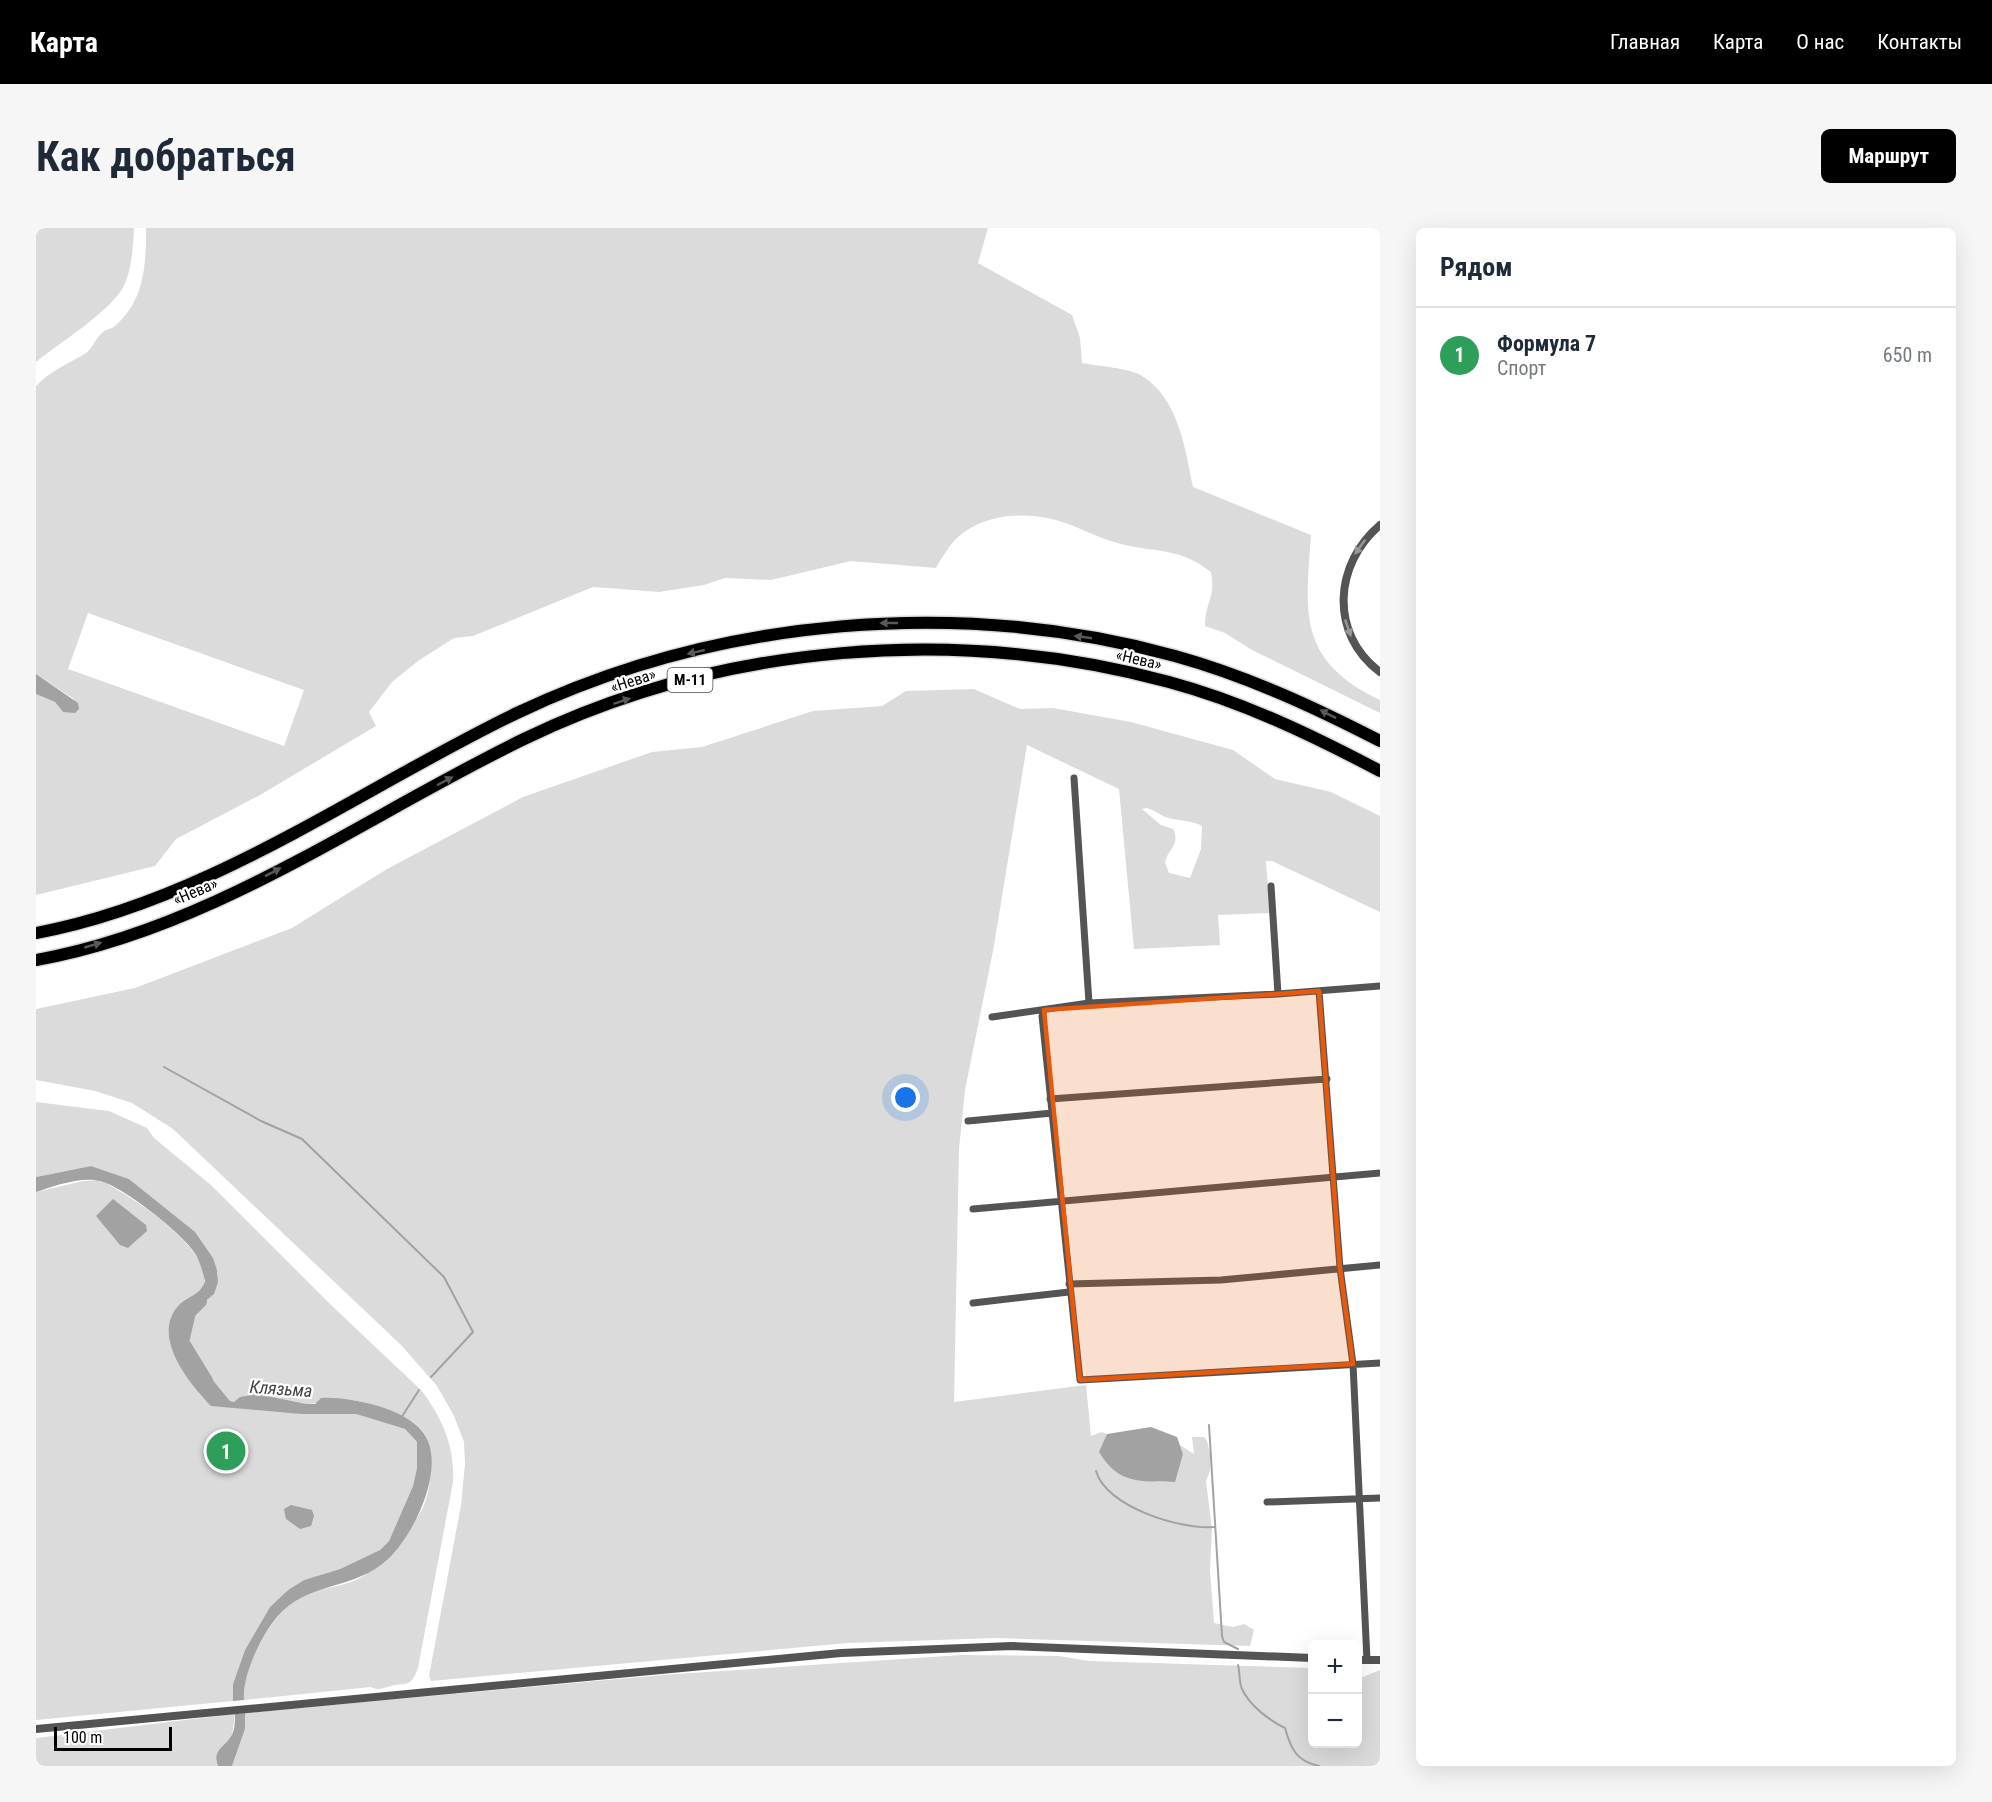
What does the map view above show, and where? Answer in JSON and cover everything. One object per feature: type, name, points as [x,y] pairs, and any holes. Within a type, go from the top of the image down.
[{"type":"highway","name":"«Нева»","points":[[36,933],[122,909],[198,880],[518,713],[593,682],[671,657],[763,637],[833,626],[879,623],[964,623],[1025,628],[1098,639],[1175,656],[1243,678],[1319,710],[1380,741]]},
{"type":"highway","name":"«Нева»","points":[[36,960],[130,935],[207,906],[526,738],[601,708],[675,684],[763,664],[833,653],[886,649],[962,650],[1092,665],[1169,682],[1232,703],[1310,734],[1380,771]]},
{"type":"street","points":[[1380,525],[1356,550],[1346,573],[1343,608],[1350,634],[1362,655],[1380,672]]},
{"type":"street","points":[[1074,778],[1089,1004]]},
{"type":"street","points":[[1271,886],[1278,994]]},
{"type":"street","points":[[992,1017],[1089,1004],[1380,986]]},
{"type":"street","points":[[1319,991],[1340,1268],[1353,1364],[1359,1498],[1362,1640]]},
{"type":"street","points":[[1044,1010],[1042,1016],[1050,1099],[1080,1380],[1380,1362]]},
{"type":"street","points":[[1050,1099],[1327,1079]]},
{"type":"street","points":[[968,1121],[1052,1113]]},
{"type":"street","points":[[973,1209],[1380,1173]]},
{"type":"street","points":[[973,1303],[1069,1288],[1221,1280],[1380,1265]]},
{"type":"street","points":[[1267,1502],[1380,1498]]},
{"type":"street","points":[[36,1729],[225,1709],[806,1655],[934,1648],[1095,1648],[1308,1658]]},
{"type":"street","points":[[1362,1660],[1380,1660]]},
{"type":"highlighted area","points":[[1319,991],[1340,1268],[1353,1364],[1080,1380],[1044,1010]]},
{"type":"shaded area","points":[[36,228],[134,228],[130,268],[121,291],[93,319],[36,362]]},
{"type":"shaded area","points":[[146,228],[988,228],[978,263],[1072,315],[1080,338],[1082,363],[1137,373],[1154,386],[1164,398],[1172,411],[1183,441],[1193,487],[1311,535],[1308,589],[1312,632],[1321,651],[1334,669],[1353,685],[1380,700],[1380,713],[1252,650],[1225,633],[1205,626],[1212,588],[1211,572],[1188,558],[1113,542],[1043,517],[1002,517],[988,520],[964,532],[951,544],[936,568],[851,561],[771,580],[725,578],[704,585],[659,592],[593,587],[473,636],[454,638],[418,661],[392,682],[369,712],[376,726],[260,795],[176,839],[155,866],[36,895],[36,694],[55,702],[63,712],[74,699],[36,674],[36,386],[53,372],[86,353],[104,331],[114,327],[125,316],[142,281]],"holes":[[[88,613],[304,690],[284,746],[68,669]]]},
{"type":"shaded area","points":[[36,674],[78,703],[79,709],[75,713],[63,712],[55,702],[36,694]]},
{"type":"shaded area","points":[[974,689],[1020,709],[1053,708],[1131,722],[1233,750],[1275,779],[1331,792],[1380,816],[1380,912],[1272,861],[1266,861],[1270,913],[1218,915],[1220,945],[1134,949],[1119,789],[1027,745],[993,951],[965,1090],[959,1149],[954,1402],[1086,1385],[1091,1436],[1101,1432],[1107,1434],[1100,1452],[1156,1482],[1174,1482],[1183,1454],[1180,1445],[1194,1454],[1192,1437],[1204,1437],[1211,1458],[1206,1481],[1212,1529],[1210,1570],[1214,1623],[1233,1627],[1244,1624],[1254,1630],[1250,1646],[996,1638],[848,1643],[431,1681],[429,1676],[461,1505],[465,1464],[464,1442],[454,1416],[437,1386],[402,1346],[173,1129],[132,1103],[95,1091],[36,1080],[36,1009],[135,988],[292,928],[387,869],[523,797],[652,752],[702,747],[813,711],[882,706],[906,691]],"holes":[[[1147,808],[1165,817],[1202,826],[1201,849],[1190,878],[1169,873],[1165,862],[1175,843],[1175,834],[1173,829],[1161,825],[1142,809]]]},
{"type":"shaded area","points":[[36,1102],[109,1111],[147,1128],[154,1138],[211,1185],[330,1304],[421,1390],[435,1411],[446,1433],[452,1457],[453,1482],[418,1668],[406,1684],[380,1689],[371,1687],[244,1700],[247,1675],[258,1649],[272,1624],[289,1604],[306,1594],[346,1584],[365,1575],[417,1518],[427,1495],[431,1471],[430,1448],[422,1430],[406,1418],[355,1400],[339,1399],[309,1404],[257,1396],[230,1401],[207,1373],[192,1361],[185,1346],[183,1327],[191,1311],[203,1305],[218,1274],[213,1259],[194,1232],[129,1179],[91,1166],[36,1177]]},
{"type":"shaded area","points":[[91,1166],[129,1179],[195,1232],[213,1258],[218,1282],[214,1294],[185,1318],[184,1338],[190,1358],[207,1373],[230,1401],[234,1402],[240,1397],[257,1394],[306,1404],[315,1404],[321,1398],[360,1401],[389,1410],[414,1423],[422,1431],[429,1445],[432,1462],[425,1498],[408,1534],[398,1548],[375,1569],[346,1582],[316,1591],[289,1605],[277,1617],[254,1657],[246,1680],[244,1700],[233,1701],[233,1684],[245,1650],[270,1607],[288,1590],[304,1580],[340,1569],[380,1550],[389,1541],[413,1486],[417,1468],[417,1442],[405,1429],[356,1414],[301,1414],[211,1406],[193,1385],[176,1358],[169,1331],[171,1317],[179,1305],[197,1293],[205,1281],[196,1255],[190,1246],[167,1224],[137,1201],[100,1181],[76,1181],[36,1192],[36,1177]]},
{"type":"shaded area","points":[[100,1180],[129,1197],[165,1223],[182,1238],[203,1269],[203,1288],[179,1306],[171,1327],[171,1338],[177,1359],[203,1397],[301,1414],[356,1414],[405,1429],[417,1442],[417,1468],[413,1486],[389,1541],[380,1550],[340,1569],[304,1580],[288,1590],[270,1607],[245,1650],[233,1684],[233,1701],[36,1720],[36,1192],[83,1181]]},
{"type":"shaded area","points":[[113,1199],[146,1225],[147,1231],[128,1248],[120,1245],[96,1216]]},
{"type":"shaded area","points":[[1151,1427],[1177,1437],[1183,1454],[1175,1482],[1141,1481],[1123,1476],[1107,1463],[1099,1452],[1107,1434]]},
{"type":"shaded area","points":[[291,1505],[312,1510],[314,1516],[311,1526],[300,1529],[286,1519],[284,1509]]},
{"type":"shaded area","points":[[962,1655],[1059,1656],[1089,1661],[1308,1668],[1308,1748],[1362,1748],[1362,1677],[1380,1670],[1380,1766],[232,1766],[245,1729],[245,1713],[662,1675]]},
{"type":"shaded area","points":[[245,1713],[245,1729],[232,1766],[218,1766],[217,1753],[232,1736],[235,1714]]},
{"type":"shaded area","points":[[235,1714],[232,1736],[216,1760],[218,1766],[36,1766],[36,1738]]},
{"type":"waterway","points":[[164,1067],[261,1121],[302,1139],[444,1277],[473,1332],[431,1377]]},
{"type":"waterway","name":"Клязьма","points":[[200,1301],[189,1312],[182,1342],[206,1381]]},
{"type":"waterway","points":[[401,1418],[419,1390]]},
{"type":"waterway","points":[[1209,1425],[1222,1636],[1224,1642],[1238,1649]]},
{"type":"waterway","points":[[1096,1471],[1103,1484],[1114,1495],[1146,1514],[1183,1525],[1214,1527]]},
{"type":"waterway","points":[[1238,1665],[1241,1687],[1245,1695],[1266,1717],[1285,1728],[1292,1748],[1300,1757],[1319,1766]]},
{"type":"place","name":"Формула 7","points":[[226,1451]]}]
